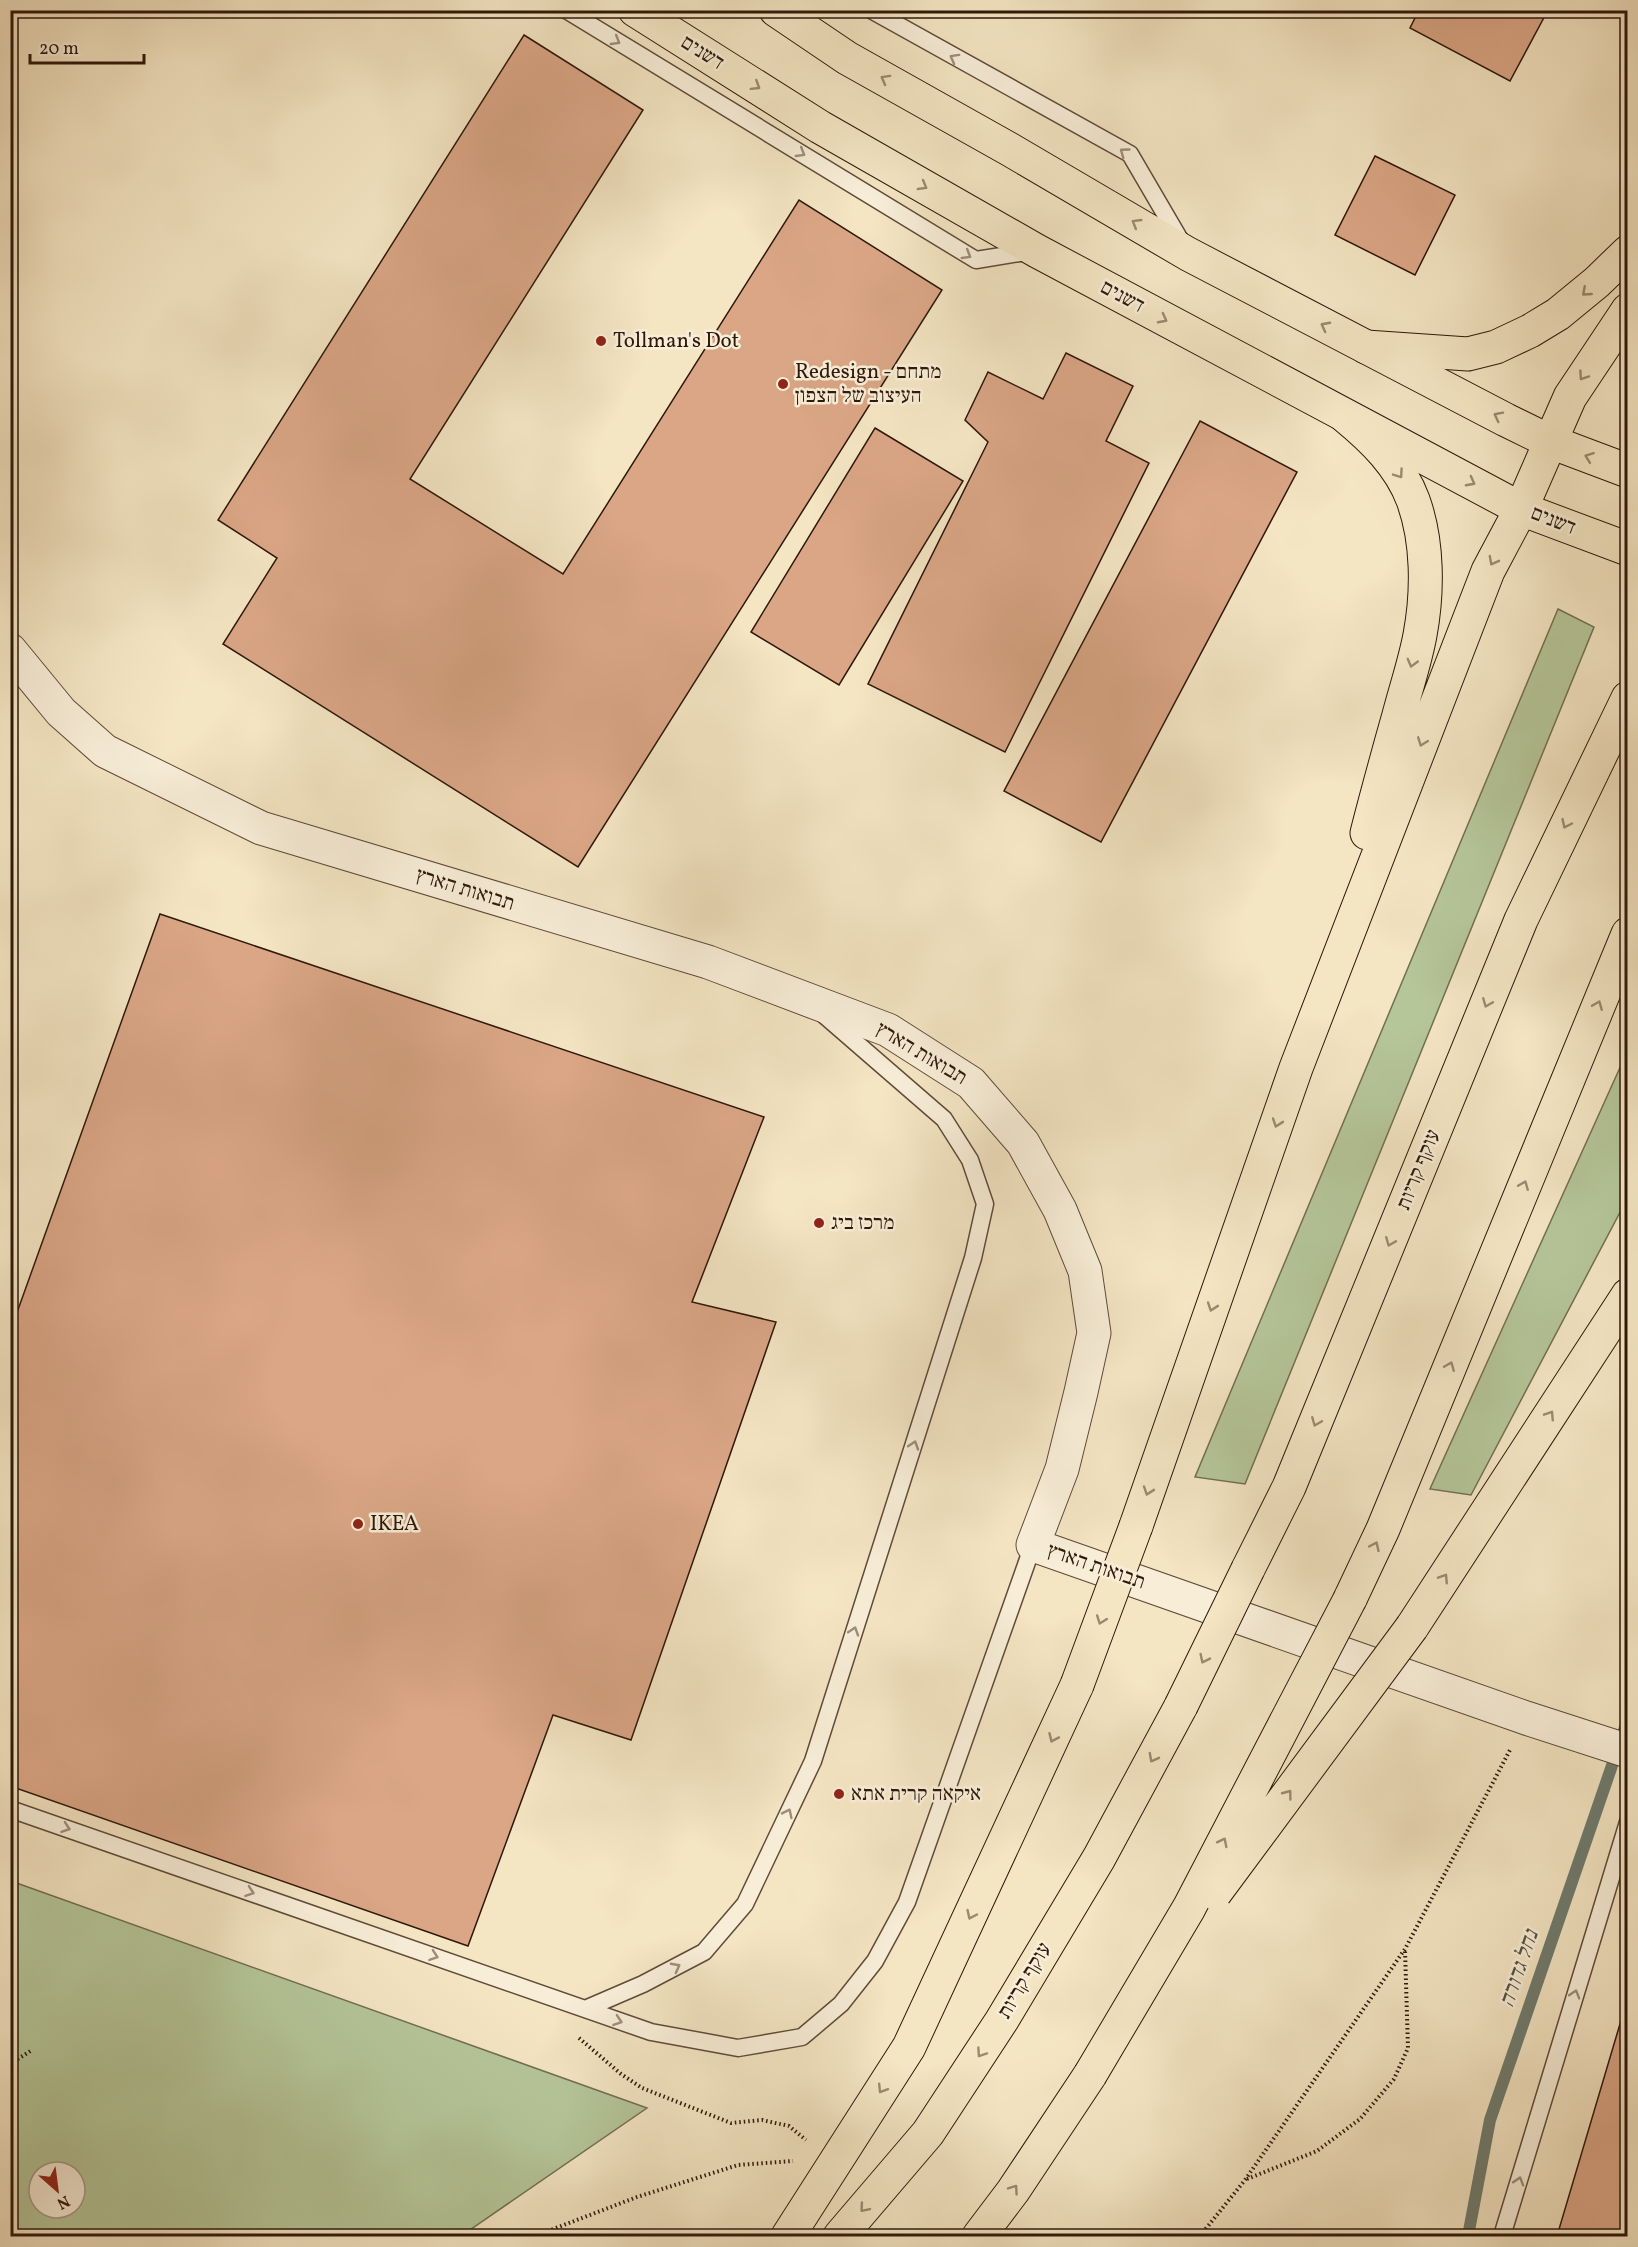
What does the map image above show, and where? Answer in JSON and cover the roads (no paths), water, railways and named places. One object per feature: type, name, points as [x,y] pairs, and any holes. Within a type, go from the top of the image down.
[{"type":"main road","name":"דשנים","points":[[635,10],[820,127],[1037,251],[1521,509],[1628,549]]},
{"type":"main road","points":[[776,10],[847,58],[1009,148],[1188,254],[1551,442],[1628,471]]},
{"type":"main road","points":[[1366,347],[1468,354],[1496,347],[1530,331],[1567,307],[1628,252]]},
{"type":"main road","points":[[788,2236],[909,2047],[1077,1685],[1136,1526],[1296,1068],[1488,571],[1521,509],[1570,396],[1628,310]]},
{"type":"main road","points":[[1322,999],[1420,635],[1425,583],[1420,525],[1413,500],[1404,481],[1375,441],[1345,416]]},
{"type":"main road","name":"עוקף קריות","points":[[840,2236],[928,2133],[1002,2020],[1099,1858],[1181,1706],[1289,1486],[1521,920],[1628,698]]},
{"type":"main road","points":[[979,2236],[1090,2075],[1189,1908],[1350,1599],[1383,1528],[1628,934]]},
{"type":"main road","points":[[1128,2010],[1412,1627],[1628,1295]]},
{"type":"street","name":"תבואות הארץ","points":[[10,650],[61,712],[105,751],[261,828],[708,962],[888,1030],[971,1083],[1023,1143],[1060,1210],[1085,1271],[1094,1333],[1082,1392],[1062,1468],[1033,1545],[1526,1718],[1628,1751]]},
{"type":"lane","points":[[566,10],[976,260],[1037,251]]},
{"type":"lane","points":[[871,10],[1130,154],[1188,254]]},
{"type":"lane","points":[[585,2009],[643,1984],[704,1952],[745,1904],[813,1761],[975,1247],[985,1204],[970,1160],[944,1119],[806,999]]},
{"type":"lane","points":[[10,1809],[651,2032],[738,2048],[802,2037],[841,2004],[875,1960],[907,1902],[1033,1545]]},
{"type":"lane","points":[[1502,2236],[1628,1821]]},
{"type":"waterway","name":"נחל גדורה","points":[[1468,2236],[1490,2120],[1628,1719]]},
{"type":"place","name":"Tollman's Dot","points":[[601,341]]},
{"type":"place","name":"Redesign - מתחם העיצוב של הצפון","points":[[783,384]]},
{"type":"place","name":"מרכז ביג","points":[[819,1223]]},
{"type":"place","name":"IKEA","points":[[358,1524]]},
{"type":"place","name":"איקאה קרית אתא","points":[[839,1794]]}]
